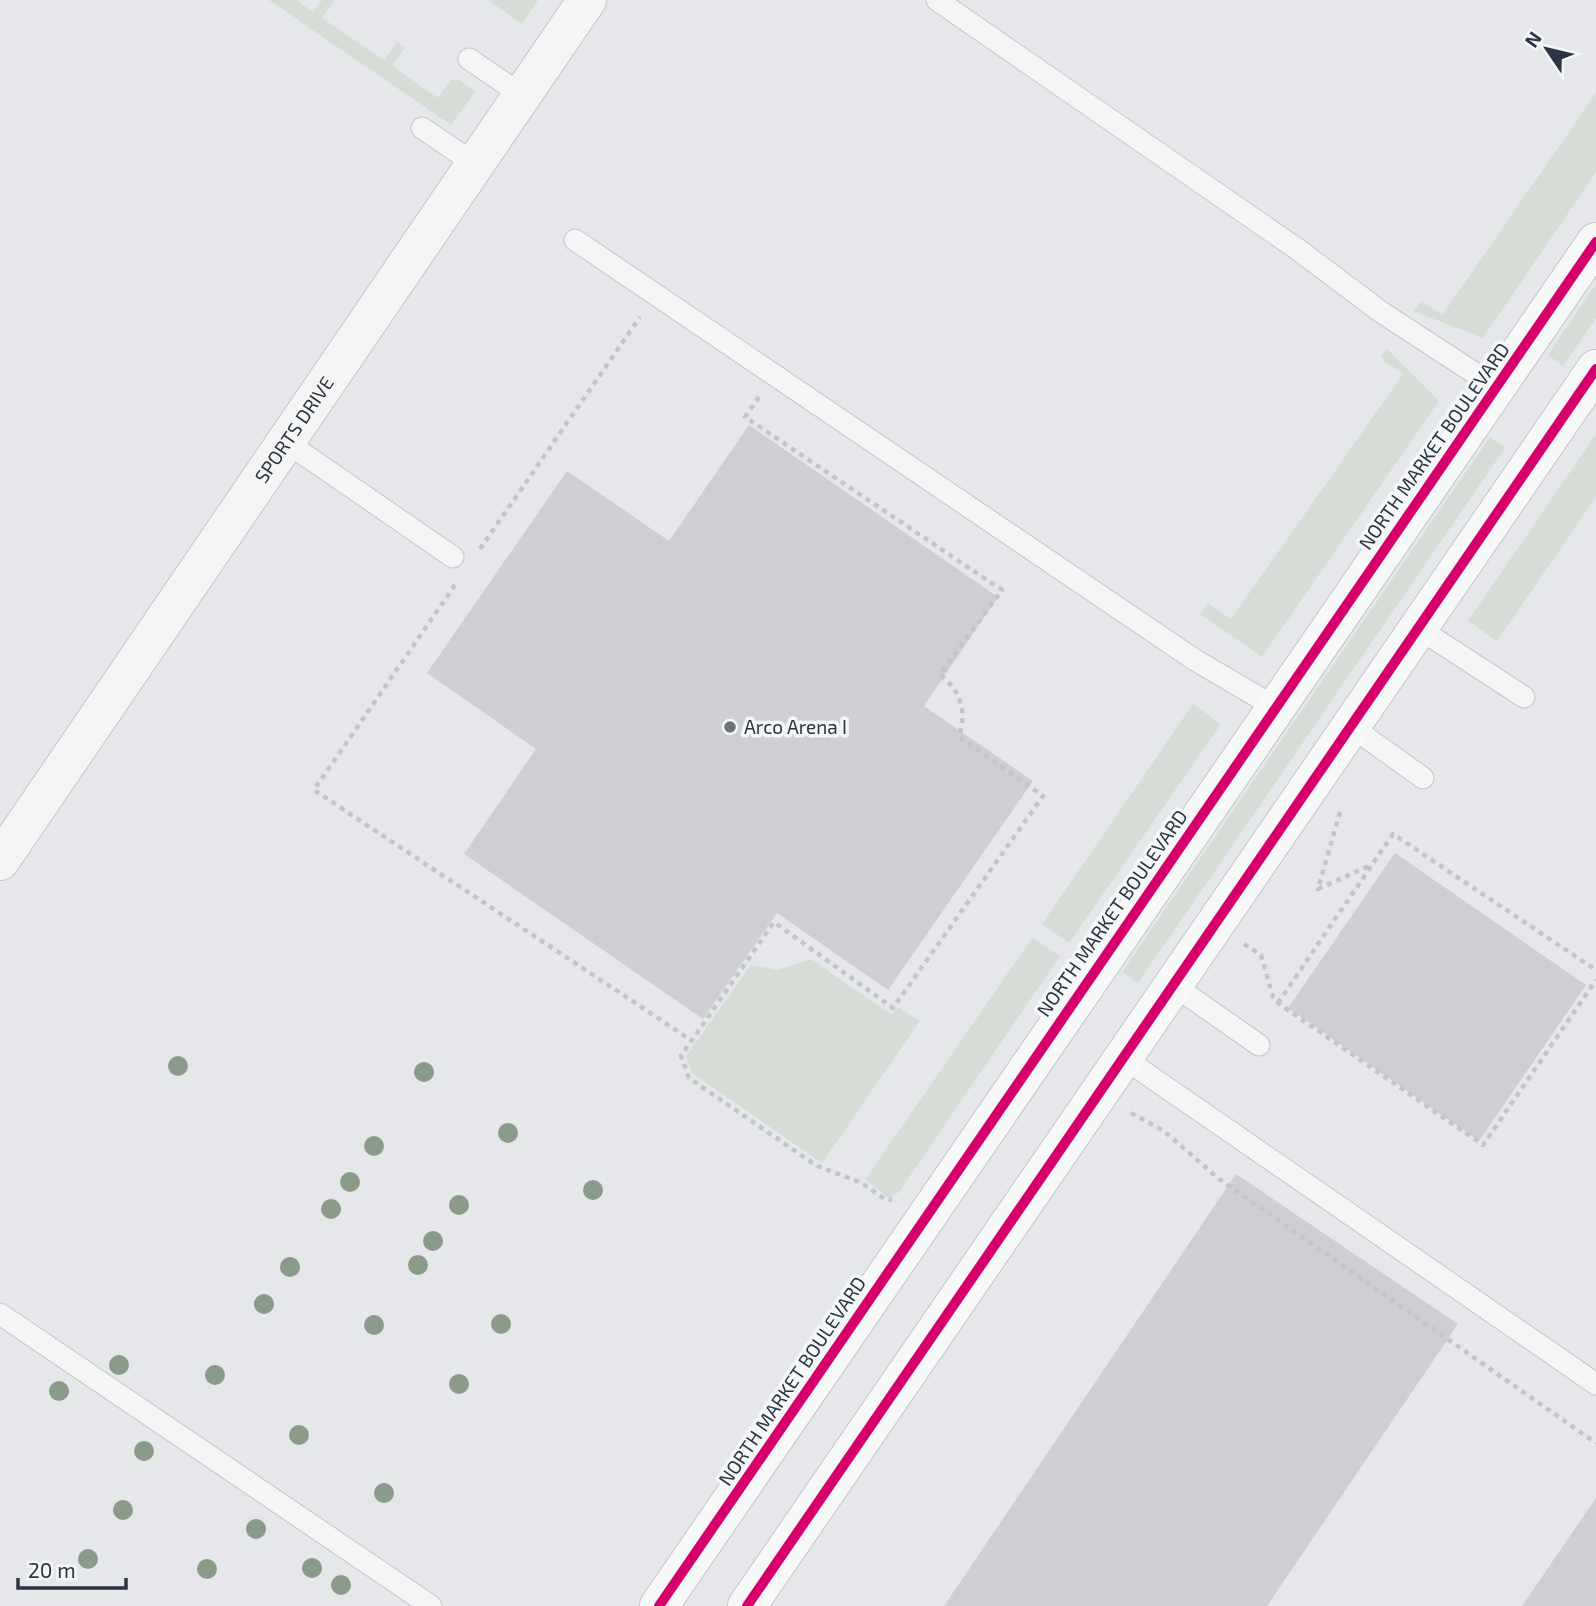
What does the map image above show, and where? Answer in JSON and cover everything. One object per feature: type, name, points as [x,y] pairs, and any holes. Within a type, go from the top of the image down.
[{"type":"main road","name":"NORTH MARKET BOULEVARD","points":[[659,1606],[1596,242]]},
{"type":"main road","points":[[747,1606],[1349,725],[1596,369]]},
{"type":"street","name":"SPORTS DRIVE","points":[[3,850],[286,442],[587,0]]},
{"type":"lane","points":[[937,0],[1289,244],[1381,312],[1496,387]]},
{"type":"lane","points":[[469,59],[522,95]]},
{"type":"lane","points":[[422,128],[475,164]]},
{"type":"lane","points":[[575,240],[1195,660],[1275,707]]},
{"type":"lane","points":[[286,442],[458,565]]},
{"type":"lane","points":[[1418,628],[1524,697]]},
{"type":"lane","points":[[1349,725],[1423,778]]},
{"type":"lane","points":[[1173,985],[1259,1045]]},
{"type":"lane","points":[[1122,1057],[1596,1384]]},
{"type":"lane","points":[[0,1314],[430,1606]]},
{"type":"path","points":[[479,551],[643,312]]},
{"type":"path","points":[[764,391],[745,417],[1002,590],[940,674],[954,686],[960,700],[965,718],[959,737],[1043,796],[893,1007],[774,922],[681,1056],[689,1078],[817,1166],[860,1182],[885,1199],[902,1195]]},
{"type":"path","points":[[458,565],[314,790],[691,1040]]},
{"type":"path","points":[[1334,807],[1340,811],[1318,889],[1373,864]]},
{"type":"path","points":[[1278,1003],[1393,834],[1596,971]]},
{"type":"path","points":[[1242,943],[1261,955],[1273,996],[1278,1003],[1483,1145],[1596,980]]},
{"type":"path","points":[[1124,1109],[1164,1131],[1219,1178],[1596,1443]]},
{"type":"shaded area","points":[[269,0],[296,0],[313,12],[322,0],[334,0],[322,18],[384,60],[397,42],[405,48],[392,66],[438,98],[451,80],[458,79],[475,92],[451,125]]},
{"type":"shaded area","points":[[488,0],[538,0],[522,24]]},
{"type":"shaded area","points":[[1596,93],[1596,172],[1483,338],[1413,311],[1421,302],[1443,314]]},
{"type":"shaded area","points":[[1596,284],[1596,318],[1563,366],[1548,355]]},
{"type":"shaded area","points":[[1387,349],[1439,401],[1262,657],[1200,614],[1208,603],[1231,619],[1403,374],[1383,360],[1381,355]]},
{"type":"shaded area","points":[[1596,434],[1596,497],[1497,641],[1468,621]]},
{"type":"shaded area","points":[[1490,437],[1505,448],[1138,983],[1122,972]]},
{"type":"shaded area","points":[[1193,704],[1221,724],[1069,943],[1042,924]]},
{"type":"shaded area","points":[[1032,938],[1060,956],[899,1192],[889,1198],[865,1180]]},
{"type":"shaded area","points":[[811,959],[892,1015],[898,1007],[920,1021],[822,1163],[692,1073],[686,1056],[751,965],[778,970]]},
{"type":"building","name":"Arco Arena I","points":[[749,425],[998,597],[924,706],[1033,781],[888,990],[777,913],[703,1019],[464,854],[536,749],[427,673],[567,471],[669,541]]},
{"type":"building","points":[[1395,853],[1586,985],[1479,1141],[1288,1008]]},
{"type":"building","points":[[1236,1174],[1458,1324],[1267,1606],[944,1606]]},
{"type":"building","points":[[1596,1498],[1596,1606],[1522,1606]]},
{"type":"cycle path","points":[[659,1606],[1596,242]]},
{"type":"cycle path","points":[[747,1606],[1596,369]]},
{"type":"place","name":"Arco Arena I","points":[[730,727]]}]
